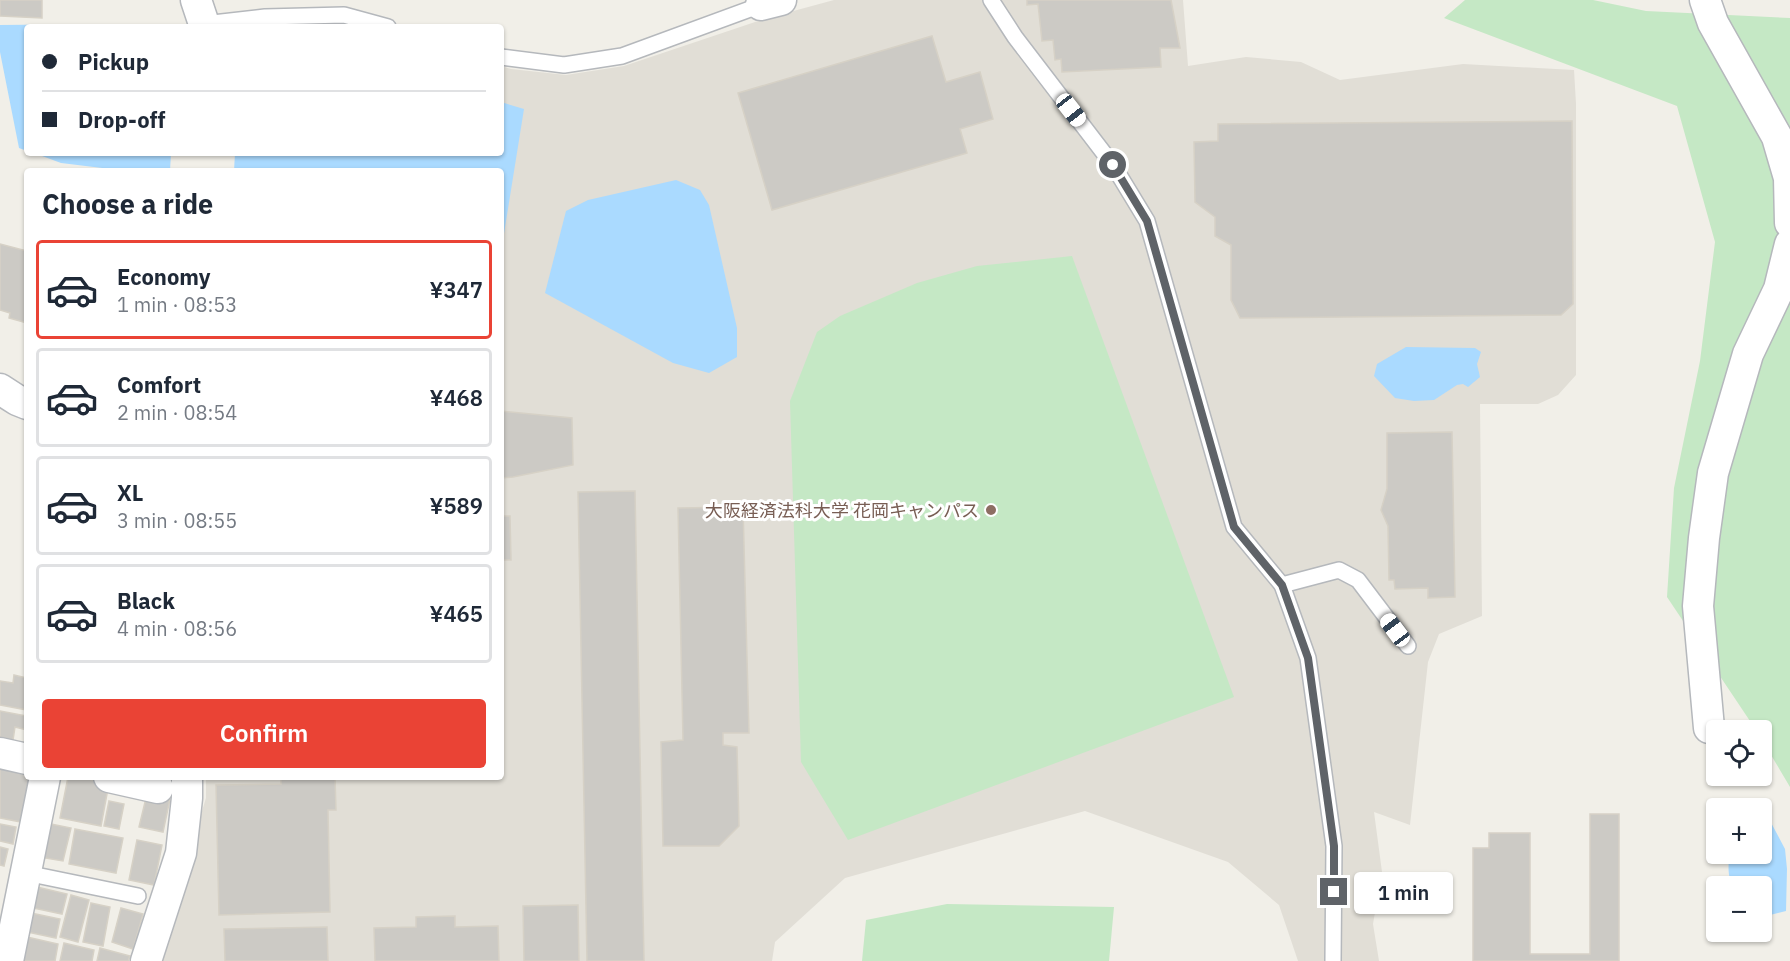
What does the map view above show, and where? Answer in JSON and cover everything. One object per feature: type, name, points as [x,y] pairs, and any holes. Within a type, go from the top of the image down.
[{"type":"street","points":[[1705,0],[1713,23],[1777,137],[1789,178],[1790,223]]},
{"type":"street","points":[[1708,720],[1698,606],[1713,473],[1748,354],[1779,289],[1790,244]]},
{"type":"street","points":[[0,389],[24,403]]},
{"type":"street","points":[[0,753],[24,758]]},
{"type":"street","points":[[8,961],[44,780]]},
{"type":"street","points":[[122,780],[158,788]]},
{"type":"street","points":[[146,961],[181,853],[187,780]]},
{"type":"lane","points":[[991,0],[1015,37],[1113,165],[1147,221],[1234,527],[1282,585],[1308,658],[1334,846],[1333,961]]},
{"type":"lane","points":[[504,57],[564,65],[622,56],[771,3]]},
{"type":"lane","points":[[200,12],[265,17],[344,15],[377,24]]},
{"type":"lane","points":[[1282,585],[1339,570],[1358,580],[1408,646]]},
{"type":"lane","points":[[26,873],[138,896]]},
{"type":"shaded area","name":"大阪経済法科大学 花岡キャンパス","points":[[834,0],[1183,0],[1188,66],[1246,57],[1301,62],[1340,80],[1463,64],[1574,70],[1576,375],[1558,395],[1538,404],[1480,404],[1482,616],[1439,634],[1428,662],[1410,825],[1374,812],[1382,872],[1373,924],[1379,961],[1298,961],[1279,905],[1228,862],[1085,811],[845,878],[775,942],[772,961],[156,961],[206,798],[206,780],[504,780],[504,168],[235,168],[235,156],[504,156],[504,67],[566,75],[624,66],[764,19]]},
{"type":"shaded area","points":[[347,23],[351,24],[268,24]]},
{"type":"green space","points":[[1465,0],[1593,0],[1646,11],[1790,18],[1790,787],[1772,757],[1772,720],[1749,720],[1667,597],[1674,488],[1700,361],[1715,242],[1677,106],[1444,18]]},
{"type":"green space","points":[[1072,256],[1234,697],[848,840],[801,762],[790,401],[817,332],[840,316],[917,283],[977,266]]},
{"type":"green space","points":[[947,904],[1114,907],[1109,961],[862,961],[866,920]]},
{"type":"water","points":[[0,25],[24,25],[24,150],[19,148],[0,52]]},
{"type":"water","points":[[504,103],[524,109],[504,234],[504,168],[234,168],[235,156],[504,156]]},
{"type":"water","points":[[42,156],[171,156],[170,168],[102,168],[61,163]]},
{"type":"water","points":[[676,180],[700,190],[709,205],[737,328],[737,357],[709,373],[673,363],[545,293],[566,211],[588,200]]},
{"type":"water","points":[[1406,347],[1475,348],[1481,352],[1477,364],[1480,377],[1468,387],[1463,384],[1457,385],[1434,400],[1414,401],[1395,398],[1374,376],[1377,364]]},
{"type":"water","points":[[1772,825],[1785,849],[1786,911],[1772,914],[1772,876],[1729,876],[1729,864],[1772,864]]},
{"type":"building","points":[[0,0],[42,0],[42,18],[0,16]]},
{"type":"building","points":[[1027,0],[1171,0],[1180,48],[1160,48],[1161,67],[1062,72],[1061,59],[1055,60],[1053,40],[1042,41],[1038,4],[1027,5]]},
{"type":"building","points":[[932,36],[946,82],[980,72],[993,119],[960,129],[967,153],[772,210],[738,93]]},
{"type":"building","points":[[1572,121],[1573,304],[1561,315],[1240,318],[1231,300],[1231,245],[1215,236],[1215,217],[1195,202],[1194,142],[1218,141],[1218,124]]},
{"type":"building","points":[[0,244],[24,250],[24,322],[9,318],[10,313],[0,310]]},
{"type":"building","points":[[504,411],[572,418],[573,465],[504,478]]},
{"type":"building","points":[[1452,432],[1455,597],[1428,598],[1428,588],[1395,589],[1394,580],[1389,580],[1388,526],[1381,510],[1387,489],[1387,433]]},
{"type":"building","points":[[635,491],[644,961],[587,961],[578,492]]},
{"type":"building","points":[[743,507],[749,733],[723,733],[723,745],[737,747],[739,826],[719,846],[663,846],[661,742],[683,740],[678,508]]},
{"type":"building","points":[[504,516],[510,516],[511,560],[504,560]]},
{"type":"building","points":[[14,675],[24,677],[24,709],[0,705],[0,681],[13,683]]},
{"type":"building","points":[[0,711],[24,715],[24,729],[15,727],[13,740],[0,737]]},
{"type":"building","points":[[0,762],[24,767],[24,780],[29,780],[21,822],[0,818]]},
{"type":"building","points":[[67,780],[94,780],[109,783],[101,826],[60,818]]},
{"type":"building","points":[[281,780],[335,780],[336,810],[328,810],[330,912],[219,915],[216,785],[281,784]]},
{"type":"building","points":[[147,794],[170,799],[163,832],[139,827]]},
{"type":"building","points":[[109,801],[124,804],[119,829],[104,826]]},
{"type":"building","points":[[1590,814],[1619,814],[1619,961],[1473,961],[1473,848],[1489,848],[1489,833],[1530,833],[1530,954],[1590,954]]},
{"type":"building","points":[[46,823],[71,828],[63,861],[39,857]]},
{"type":"building","points":[[0,824],[16,827],[13,844],[0,841]]},
{"type":"building","points":[[75,829],[123,838],[116,873],[69,864]]},
{"type":"building","points":[[137,840],[162,845],[154,885],[129,880]]},
{"type":"building","points":[[0,847],[8,849],[4,866],[0,865]]},
{"type":"building","points":[[37,887],[67,894],[62,914],[33,908]]},
{"type":"building","points":[[71,895],[89,900],[78,942],[60,937]]},
{"type":"building","points":[[91,903],[110,907],[103,946],[83,942]]},
{"type":"building","points":[[578,905],[579,961],[524,961],[523,906]]},
{"type":"building","points":[[121,908],[143,914],[133,949],[112,942]]},
{"type":"building","points":[[31,913],[60,919],[56,938],[27,932]]},
{"type":"building","points":[[455,916],[455,927],[498,926],[499,961],[375,961],[374,928],[416,927],[416,917]]},
{"type":"building","points":[[327,927],[328,961],[225,961],[224,929]]},
{"type":"building","points":[[27,937],[58,944],[55,961],[22,961]]},
{"type":"building","points":[[64,943],[94,950],[92,961],[60,961]]},
{"type":"building","points":[[100,948],[130,956],[128,961],[97,961]]},
{"type":"place","name":"大阪経済法科大学 花岡キャンパス","points":[[991,510]]},
{"type":"route","points":[[1113,165],[1147,221],[1234,527],[1282,585],[1308,658],[1334,846],[1334,892]]}]
